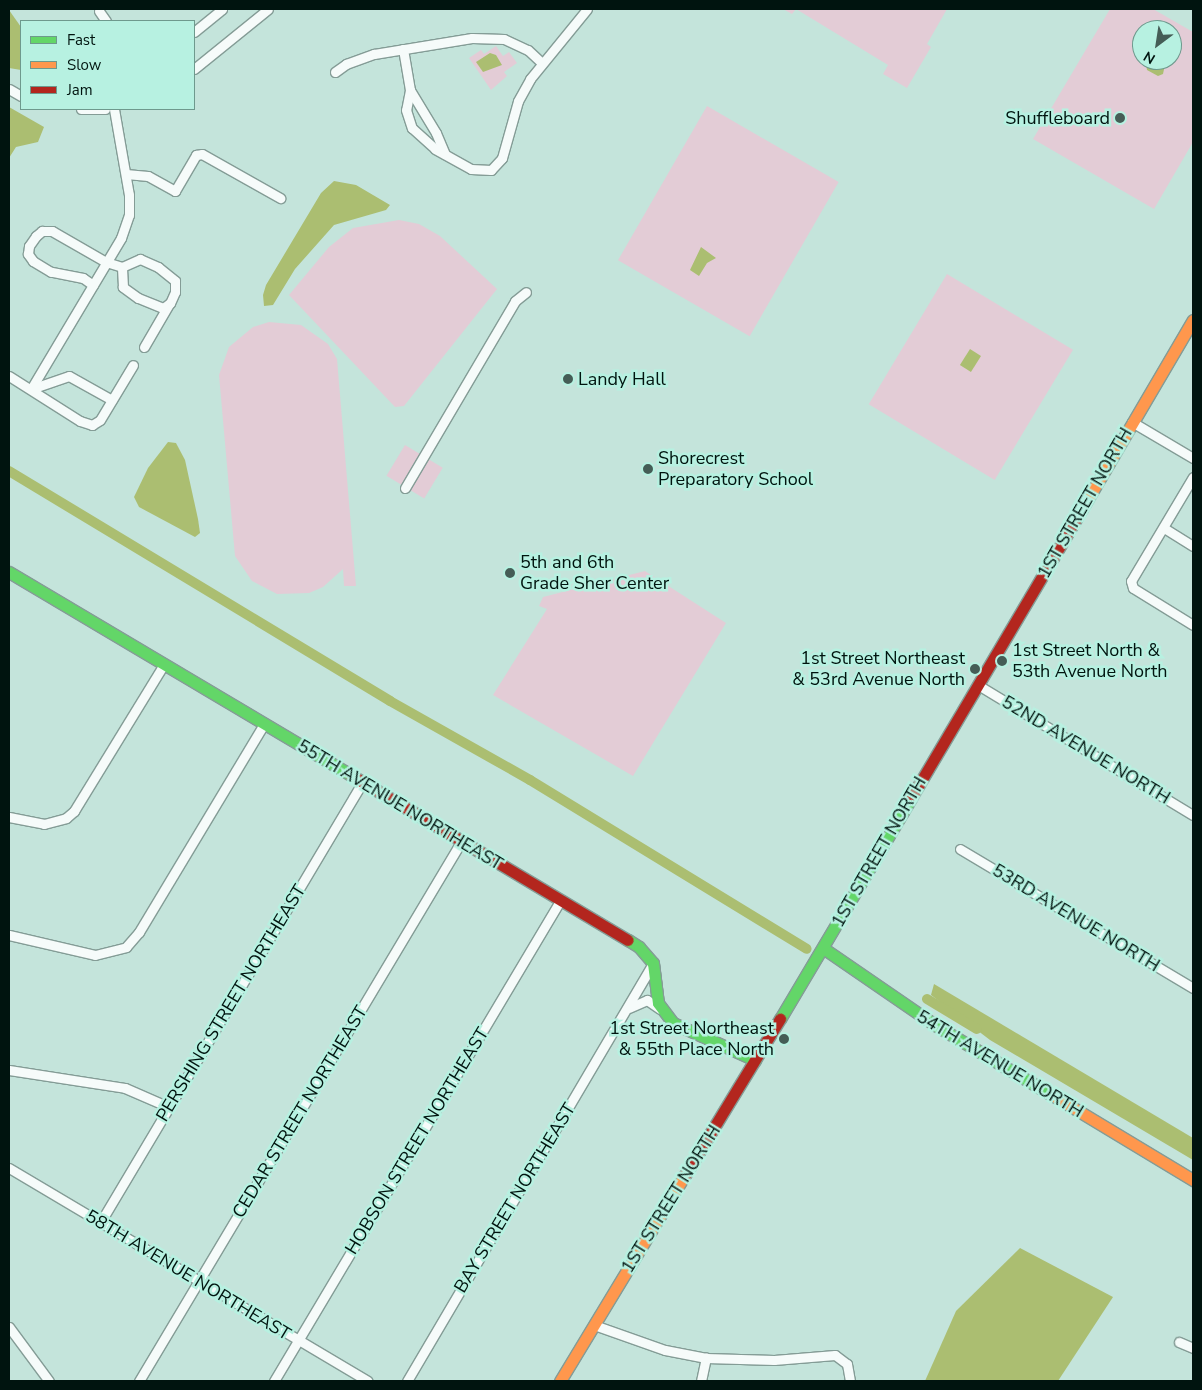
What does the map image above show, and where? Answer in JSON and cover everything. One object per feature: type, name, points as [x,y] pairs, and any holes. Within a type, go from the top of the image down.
[{"type":"street","points":[[195,31],[222,9]]},
{"type":"street","points":[[410,90],[406,110],[412,128],[424,142],[471,169],[491,170],[498,166],[518,101],[542,63],[587,9]]},
{"type":"street","points":[[195,68],[263,10]]},
{"type":"street","points":[[99,11],[105,20]]},
{"type":"street","points":[[334,72],[359,58],[402,49],[492,37],[517,44],[542,63]]},
{"type":"street","points":[[402,49],[410,90],[436,133],[445,154]]},
{"type":"street","points":[[9,89],[20,95]]},
{"type":"street","points":[[31,389],[121,238],[128,215],[126,174],[114,110]]},
{"type":"street","points":[[126,174],[148,176],[175,191],[196,155],[202,154],[280,198]]},
{"type":"street","points":[[93,285],[83,278],[62,275],[43,268],[28,254],[29,246],[42,230],[52,231],[106,262],[122,268],[140,260],[169,274],[175,281],[175,292],[144,346]]},
{"type":"street","points":[[122,268],[123,287],[138,298],[163,308],[170,303]]},
{"type":"street","points":[[405,488],[515,301],[526,292]]},
{"type":"street","name":"1ST STREET NORTH","points":[[560,1381],[823,948],[1193,320]]},
{"type":"street","points":[[9,376],[80,421],[92,425],[100,420],[133,365]]},
{"type":"street","points":[[31,389],[69,376],[112,400]]},
{"type":"street","points":[[1132,422],[1193,458]]},
{"type":"street","points":[[1193,477],[1131,581],[1133,588],[1193,625]]},
{"type":"street","points":[[1164,528],[1193,546]]},
{"type":"street","name":"55TH AVENUE NORTHEAST","points":[[9,572],[639,947],[653,963]]},
{"type":"street","points":[[9,817],[44,824],[66,818],[74,812],[164,664]]},
{"type":"street","name":"52ND AVENUE NORTH","points":[[978,685],[1193,816]]},
{"type":"street","points":[[9,935],[94,955],[126,947],[144,924],[264,724]]},
{"type":"street","name":"PERSHING STREET NORTHEAST","points":[[100,1223],[362,782]]},
{"type":"street","name":"CEDAR STREET NORTHEAST","points":[[139,1381],[461,842]]},
{"type":"street","name":"53RD AVENUE NORTH","points":[[960,849],[1193,988]]},
{"type":"street","name":"HOBSON STREET NORTHEAST","points":[[274,1381],[560,901]]},
{"type":"street","name":"54TH AVENUE NORTH","points":[[823,948],[935,1026],[1193,1179]]},
{"type":"street","points":[[653,963],[656,994],[663,1012],[678,1027],[756,1060]]},
{"type":"street","name":"BAY STREET NORTHEAST","points":[[407,1381],[653,963]]},
{"type":"street","name":"BAY STREET NORTHEAST","points":[[624,1014],[640,1000],[647,1000],[663,1012]]},
{"type":"street","points":[[9,1070],[125,1088],[169,1107]]},
{"type":"street","name":"58TH AVENUE NORTHEAST","points":[[9,1168],[368,1381]]},
{"type":"street","points":[[594,1325],[666,1350],[706,1358],[774,1360],[835,1355],[846,1364],[850,1381]]},
{"type":"street","points":[[9,1327],[49,1381]]},
{"type":"street","points":[[1179,1342],[1193,1348]]},
{"type":"street","points":[[701,1381],[706,1358]]},
{"type":"shaded area","points":[[783,9],[796,9],[792,14]]},
{"type":"shaded area","points":[[796,9],[947,9],[927,44],[931,47],[907,88],[883,74],[888,65]]},
{"type":"shaded area","points":[[1110,9],[1153,9],[1172,20],[1132,20],[1132,70],[1182,70],[1182,26],[1193,32],[1193,142],[1154,209],[1033,139]]},
{"type":"shaded area","points":[[9,10],[20,26],[20,70],[9,68]]},
{"type":"shaded area","points":[[496,46],[503,56],[509,52],[517,63],[504,72],[507,76],[491,90],[469,58],[481,50],[484,54]]},
{"type":"shaded area","points":[[490,53],[496,55],[502,65],[483,72],[476,62]]},
{"type":"shaded area","points":[[1147,70],[1164,70],[1163,74],[1158,76]]},
{"type":"shaded area","points":[[707,106],[839,182],[750,336],[618,260]]},
{"type":"shaded area","points":[[9,107],[44,127],[38,142],[16,147],[9,158]]},
{"type":"shaded area","points":[[334,181],[356,185],[390,205],[386,210],[334,225],[295,269],[273,305],[264,306],[263,295],[266,285],[321,193]]},
{"type":"shaded area","points":[[399,220],[419,224],[440,236],[497,289],[404,406],[395,407],[289,295],[329,247],[353,228]]},
{"type":"shaded area","points":[[701,247],[716,258],[707,263],[699,276],[690,270]]},
{"type":"shaded area","points":[[947,274],[1073,350],[995,480],[869,404]]},
{"type":"shaded area","points":[[269,322],[301,325],[328,344],[337,359],[356,586],[344,586],[343,569],[323,587],[309,593],[277,594],[252,581],[235,556],[219,375],[229,347],[253,327]]},
{"type":"shaded area","points":[[970,349],[981,356],[971,372],[960,365]]},
{"type":"shaded area","points":[[168,442],[176,443],[185,460],[200,533],[195,537],[139,507],[134,497],[148,468]]},
{"type":"shaded area","points":[[405,445],[443,468],[424,499],[386,476]]},
{"type":"shaded area","points":[[645,571],[726,623],[633,776],[493,695],[547,609],[539,606],[543,597]]},
{"type":"shaded area","points":[[934,984],[1193,1138],[1193,1160],[990,1040],[931,995]]},
{"type":"shaded area","points":[[1020,1248],[1113,1297],[1058,1381],[925,1381],[956,1311]]},
{"type":"waterway","points":[[9,471],[390,701],[530,780],[807,949]]},
{"type":"waterway","points":[[927,999],[977,1029]]},
{"type":"traffic: fast","points":[[9,572],[351,775]]},
{"type":"traffic: fast","points":[[780,1019],[911,798]]},
{"type":"traffic: fast","points":[[628,940],[639,947],[653,963],[658,1003],[673,1023],[755,1060]]},
{"type":"traffic: fast","points":[[823,948],[935,1025],[1052,1095]]},
{"type":"traffic: slow","points":[[1082,509],[1193,320]]},
{"type":"traffic: slow","points":[[1052,1095],[1193,1180]]},
{"type":"traffic: slow","points":[[560,1381],[685,1175]]},
{"type":"traffic: jam","points":[[911,798],[1082,509]]},
{"type":"traffic: jam","points":[[351,775],[628,940]]},
{"type":"traffic: jam","points":[[685,1175],[780,1019]]},
{"type":"place","name":"Shuffleboard","points":[[1120,118]]},
{"type":"place","name":"Landy Hall","points":[[568,379]]},
{"type":"place","name":"Shorecrest Preparatory School","points":[[648,469]]},
{"type":"place","name":"5th and 6th Grade Sher Center","points":[[510,573]]},
{"type":"place","name":"1st Street North & 53th Avenue North","points":[[1002,661]]},
{"type":"place","name":"1st Street Northeast & 53rd Avenue North","points":[[975,669]]},
{"type":"place","name":"1st Street Northeast & 55th Place North","points":[[784,1039]]}]
